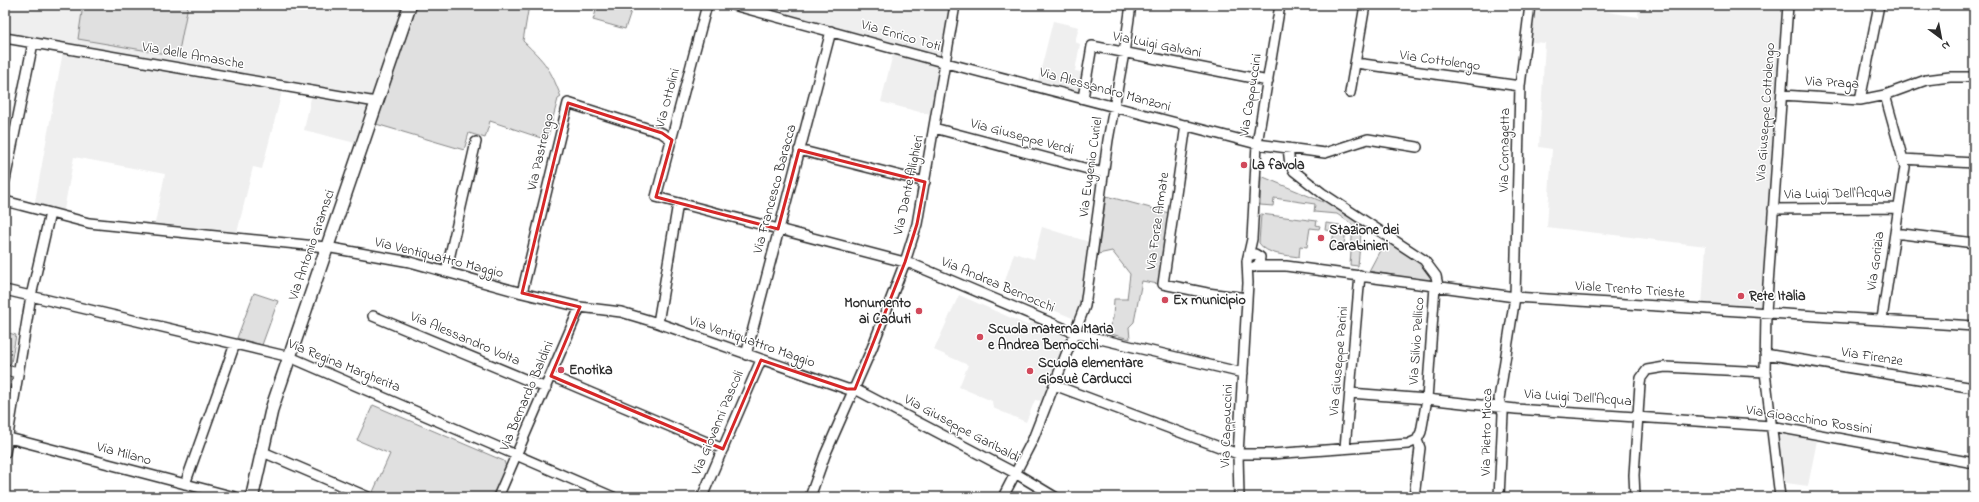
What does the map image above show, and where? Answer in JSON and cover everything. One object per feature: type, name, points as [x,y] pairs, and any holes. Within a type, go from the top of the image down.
[{"type":"street","name":"Via Antonio Gramsci","points":[[252,497],[272,408],[410,5]]},
{"type":"street","name":"Via Ottolini","points":[[656,197],[707,5]]},
{"type":"street","name":"Via Enrico Toti","points":[[733,5],[946,63]]},
{"type":"street","name":"Via Dante Alighieri","points":[[810,497],[825,455],[855,389],[905,262],[917,224],[955,5]]},
{"type":"street","name":"Via Eugenio Curiel","points":[[1003,497],[1033,439],[1076,333],[1085,306],[1114,106],[1131,5]]},
{"type":"street","name":"Via Cappuccini","points":[[1239,497],[1238,454],[1248,283],[1255,260],[1252,239],[1257,144],[1280,5]]},
{"type":"street","points":[[1350,93],[1365,5]]},
{"type":"street","name":"Via Cornagetta","points":[[1515,297],[1520,86],[1531,5]]},
{"type":"street","name":"Via Giuseppe Cottolengo","points":[[1773,209],[1788,5]]},
{"type":"street","points":[[1860,100],[1878,8]]},
{"type":"street","name":"Via Francesco Baracca","points":[[746,355],[831,31]]},
{"type":"street","name":"Via delle Arnasche","points":[[5,38],[376,102]]},
{"type":"street","points":[[5,180],[33,42]]},
{"type":"street","name":"Via Luigi Galvani","points":[[1083,98],[1092,46],[1268,81]]},
{"type":"street","name":"Via Alessandro Manzoni","points":[[946,63],[1257,144],[1325,153],[1368,139],[1417,147]]},
{"type":"street","name":"Via Cottolengo","points":[[1356,63],[1520,86]]},
{"type":"street","name":"Via Praga","points":[[1782,95],[1860,100],[1885,95],[1926,80],[1950,77],[1974,77]]},
{"type":"street","name":"Via Luigi Dell'Acqua","points":[[1350,393],[1638,417],[1641,378],[1647,370],[1652,368],[1665,366],[1765,372],[1766,312],[1773,209],[1898,208],[1904,167],[1885,95]]},
{"type":"street","name":"Via Pastrengo","points":[[522,293],[568,102],[662,133],[672,140]]},
{"type":"street","name":"Via Forze Armate","points":[[1186,125],[1163,284],[1207,293],[1247,298]]},
{"type":"street","name":"Via Giuseppe Verdi","points":[[934,128],[1104,173]]},
{"type":"street","points":[[446,272],[476,142]]},
{"type":"street","points":[[1288,148],[1290,165],[1294,171],[1322,193],[1424,260],[1436,276],[1437,286]]},
{"type":"street","points":[[799,150],[925,182]]},
{"type":"street","points":[[1902,159],[1974,163]]},
{"type":"street","name":"Via Andrea Bernocchi","points":[[656,197],[905,262],[1076,333],[1243,373]]},
{"type":"street","name":"Via Ventiquattro Maggio","points":[[5,201],[89,223],[326,247],[410,262],[522,293],[580,307],[621,312],[658,323],[847,389],[855,389]]},
{"type":"street","points":[[658,323],[678,203]]},
{"type":"street","name":"Via Gorizia","points":[[1882,319],[1898,208]]},
{"type":"street","points":[[5,453],[31,296],[50,213]]},
{"type":"street","points":[[1895,233],[1974,243]]},
{"type":"street","name":"Viale Trento Trieste","points":[[1255,260],[1286,266],[1515,297],[1974,326]]},
{"type":"street","name":"Via Giuseppe Parini","points":[[1345,448],[1360,275]]},
{"type":"street","name":"Via Silvio Pellico","points":[[1427,399],[1437,286]]},
{"type":"street","name":"Via Regina Margherita","points":[[5,290],[290,357],[613,497]]},
{"type":"street","name":"Via Pietro Micca","points":[[1499,497],[1503,414],[1499,399],[1515,297]]},
{"type":"street","name":"Via Bernardo Baldini","points":[[498,497],[580,307]]},
{"type":"street","name":"Via Alessandro Volta","points":[[373,316],[546,388]]},
{"type":"street","points":[[185,484],[235,344]]},
{"type":"street","name":"Via Firenze","points":[[1765,354],[1974,388]]},
{"type":"street","name":"Via Giovanni Pascoli","points":[[702,497],[761,360]]},
{"type":"street","points":[[5,370],[18,373]]},
{"type":"street","points":[[1765,372],[1780,497]]},
{"type":"street","points":[[551,376],[723,449]]},
{"type":"street","points":[[1054,385],[1238,454],[1271,454],[1408,444],[1417,440],[1421,432],[1427,399]]},
{"type":"street","name":"Via Giuseppe Garibaldi","points":[[855,389],[1015,472],[1055,497]]},
{"type":"street","points":[[1635,497],[1634,475],[1638,417]]},
{"type":"street","name":"Via Gioacchino Rossini","points":[[1638,417],[1771,426],[1974,463]]},
{"type":"street","name":"Via Milano","points":[[7,438],[235,497]]},
{"type":"street","points":[[1414,497],[1420,448],[1417,440]]},
{"type":"street","points":[[263,452],[354,494],[368,497]]},
{"type":"highlighted area","points":[[568,103],[662,133],[672,140],[656,197],[778,229],[799,150],[925,182],[917,224],[905,262],[855,389],[847,389],[761,360],[723,449],[551,376],[580,307],[522,293]]},
{"type":"shaded area","points":[[5,5],[409,5],[359,144],[304,130],[312,93],[283,88],[262,169],[253,167],[236,237],[154,228],[165,174],[74,157],[63,215],[34,207],[64,46],[5,36]]},
{"type":"shaded area","points":[[83,5],[188,5],[178,56],[78,39]]},
{"type":"shaded area","points":[[417,5],[529,5],[523,41],[546,66],[554,79],[561,97],[558,99],[547,140],[490,121],[485,138],[469,133],[464,150],[376,124]]},
{"type":"shaded area","points":[[598,5],[633,5],[625,29],[593,20]]},
{"type":"shaded area","points":[[738,5],[954,5],[945,60]]},
{"type":"shaded area","points":[[1534,5],[1567,5],[1638,17],[1639,5],[1762,5],[1784,8],[1765,311],[1702,306],[1706,246],[1547,227],[1552,149],[1539,147],[1545,43],[1532,42]]},
{"type":"shaded area","points":[[1053,21],[1079,27],[1075,42],[1080,44],[1075,71],[1086,73],[1082,97],[1037,85]]},
{"type":"shaded area","points":[[894,50],[945,64],[935,116],[881,102]]},
{"type":"shaded area","points":[[1261,176],[1323,202],[1323,198],[1362,222],[1358,266],[1350,265],[1353,225],[1337,214],[1314,212],[1315,204],[1274,198],[1273,206],[1260,205]]},
{"type":"shaded area","points":[[1106,196],[1169,213],[1158,284],[1142,281],[1134,322],[1129,327],[1130,339],[1107,333],[1113,318],[1114,299],[1127,299],[1130,274],[1112,251],[1098,254]]},
{"type":"shaded area","points":[[1261,214],[1317,221],[1316,225],[1320,226],[1319,229],[1310,228],[1307,247],[1300,246],[1299,257],[1277,254],[1262,247],[1259,243]]},
{"type":"shaded area","points":[[1326,223],[1340,225],[1346,231],[1343,250],[1331,251],[1334,231],[1325,230]]},
{"type":"shaded area","points":[[1042,227],[1089,242],[1080,306],[1075,319],[1002,290],[1014,253],[1034,259]]},
{"type":"shaded area","points":[[1386,239],[1417,260],[1431,278],[1428,281],[1369,271]]},
{"type":"shaded area","points":[[254,293],[278,301],[262,345],[237,338]]},
{"type":"shaded area","points":[[959,295],[1027,325],[1032,322],[1064,334],[1066,341],[1041,401],[1035,400],[1026,422],[993,408],[992,401],[959,387],[968,365],[934,350]]},
{"type":"shaded area","points":[[5,332],[16,335],[11,363],[7,365],[5,365]]},
{"type":"shaded area","points":[[373,405],[504,461],[506,467],[493,497],[385,497],[373,492],[390,454],[357,440]]},
{"type":"shaded area","points":[[1772,427],[1818,435],[1808,486],[1779,482]]},
{"type":"place","name":"La favola","points":[[1244,165]]},
{"type":"place","name":"Stazione dei Carabinieri","points":[[1321,238]]},
{"type":"place","name":"Rete Italia","points":[[1741,296]]},
{"type":"place","name":"Ex municipio","points":[[1165,300]]},
{"type":"place","name":"Monumento ai Caduti","points":[[919,311]]},
{"type":"place","name":"Scuola materna Maria e Andrea Bernocchi","points":[[980,337]]},
{"type":"place","name":"Enotika","points":[[561,370]]},
{"type":"place","name":"Scuola elementare Giosuè Carducci","points":[[1030,371]]}]
